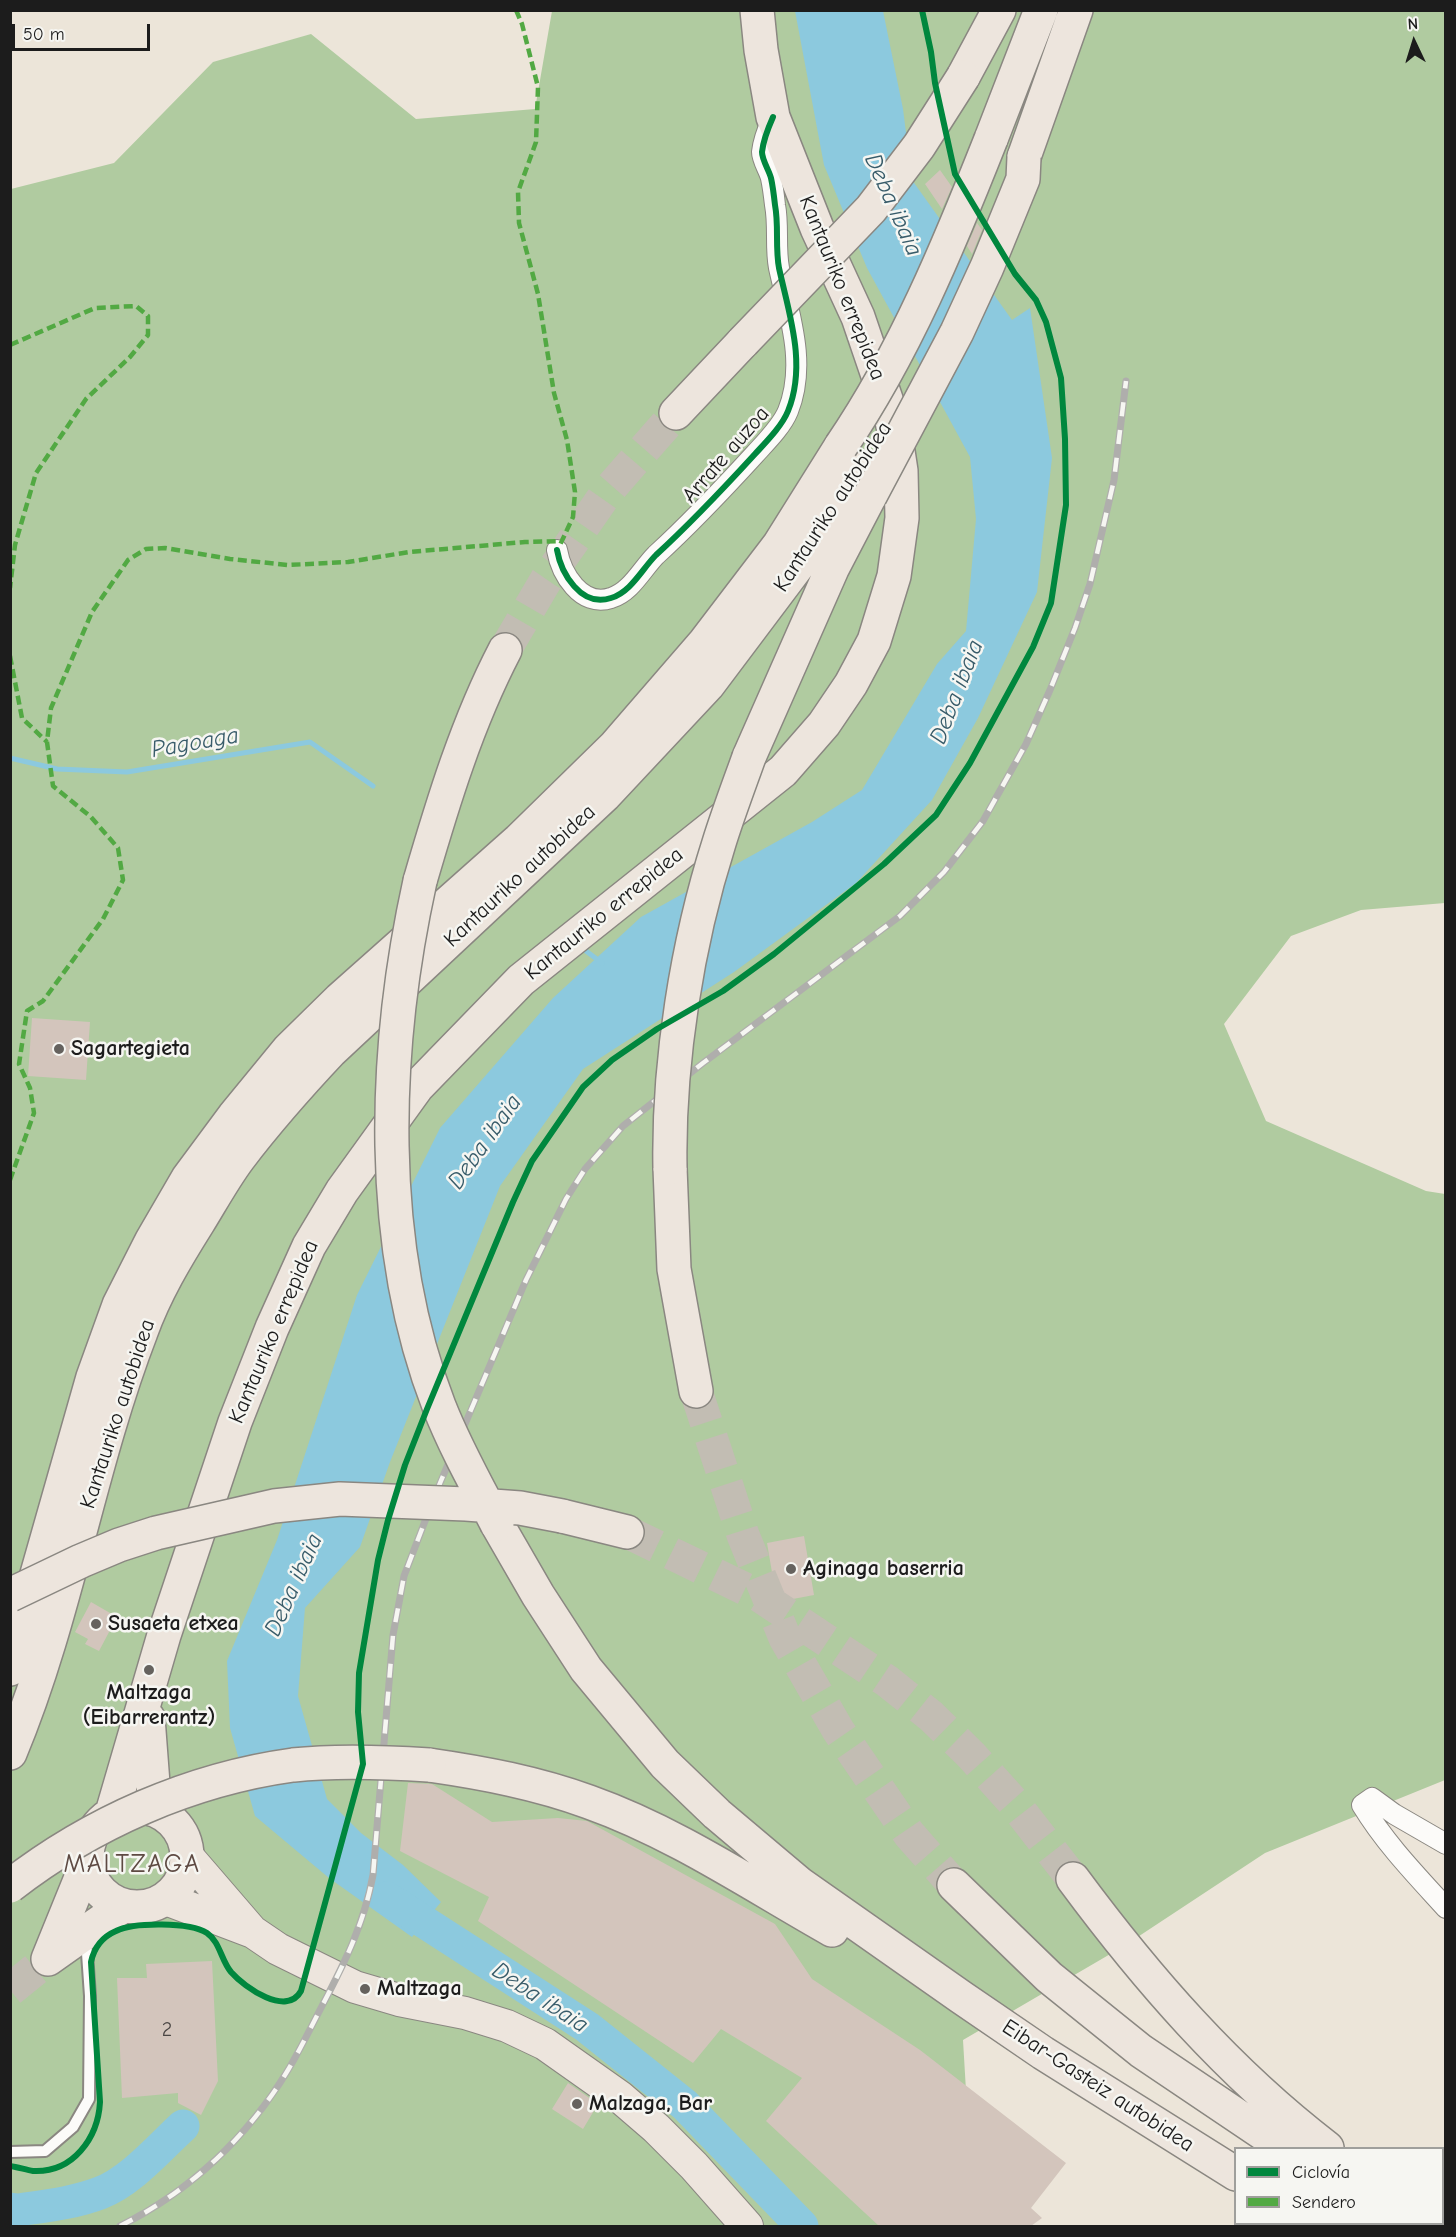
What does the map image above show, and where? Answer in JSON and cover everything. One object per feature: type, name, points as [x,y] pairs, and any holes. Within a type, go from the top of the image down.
[{"type":"highway","name":"Kantauriko errepidea","points":[[112,1812],[188,1561],[247,1390],[309,1246],[342,1191],[417,1087],[521,980],[783,771],[824,724],[851,684],[874,641],[894,576],[902,519],[901,471],[896,438],[888,405],[858,317],[817,228],[773,117],[761,50],[757,10]]},
{"type":"highway","points":[[676,413],[871,208],[919,146],[963,77],[999,10]]},
{"type":"highway","points":[[696,1391],[674,1269],[669,1132],[673,1079],[686,983],[701,906],[718,844],[748,757],[832,569],[857,471],[866,409],[914,318],[962,212],[1041,10]]},
{"type":"highway","name":"Kantauriko autobidea","points":[[10,1753],[35,1687],[58,1614],[120,1395],[141,1330],[170,1269],[238,1160],[290,1094],[331,1051],[605,795],[708,685],[808,552],[942,327],[984,236],[1024,158],[1076,10]]},
{"type":"highway","name":"Kantauriko autobidea","points":[[10,1669],[93,1377],[119,1305],[152,1240],[188,1178],[234,1116],[289,1049],[340,999],[519,840],[615,746],[705,642],[779,545],[857,471]]},
{"type":"highway","points":[[505,650],[466,736],[441,809],[420,881],[401,982],[395,1054],[392,1154],[396,1223],[404,1280],[421,1353],[439,1407],[467,1468],[538,1595],[586,1669],[665,1764],[717,1814],[800,1884],[961,1997]]},
{"type":"highway","points":[[10,1595],[81,1561],[128,1542],[167,1530],[274,1506],[350,1500],[466,1504],[520,1508],[627,1532]]},
{"type":"highway","points":[[147,1698],[155,1809]]},
{"type":"highway","points":[[10,1886],[37,1865],[127,1814],[189,1789],[242,1774],[294,1765],[362,1761],[429,1765],[488,1773],[590,1802],[692,1849],[931,1986],[961,1997]]},
{"type":"highway","points":[[135,1806],[155,1809],[167,1816],[179,1828],[185,1840],[188,1857],[182,1882],[166,1899],[143,1908],[123,1906],[103,1896],[89,1877],[86,1855],[90,1836],[100,1821],[112,1812],[135,1806]]},
{"type":"highway","points":[[87,1863],[48,1959],[123,1906]]},
{"type":"highway","points":[[1073,1879],[1115,1937],[1164,1996],[1251,2086],[1326,2147]]},
{"type":"highway","points":[[954,1885],[1058,1985],[1141,2050],[1253,2129],[1283,2147]]},
{"type":"highway","name":"Eibar-Gasteiz autobidea","points":[[961,1997],[1043,2053],[1234,2173]]},
{"type":"main road","points":[[188,1857],[253,1932]]},
{"type":"main road","points":[[166,1899],[253,1932],[287,1954],[355,1987],[399,2000],[465,2013],[507,2026],[545,2044],[620,2097],[656,2128],[694,2166],[747,2226]]},
{"type":"street","name":"Arrate auzoa","points":[[558,550],[560,563],[571,583],[584,595],[610,599],[623,592],[655,556],[723,489],[768,439],[788,412],[796,378],[795,339],[779,268],[778,220],[771,178],[762,153],[773,117]]},
{"type":"street","points":[[1446,1844],[1394,1814],[1372,1798],[1362,1805],[1372,1822],[1401,1858],[1446,1908]]},
{"type":"lane","points":[[10,2152],[45,2151],[73,2127],[89,2098],[90,1996],[86,1932]]},
{"type":"green space","points":[[552,11],[1445,11],[1445,903],[1361,910],[1291,936],[1224,1024],[1266,1121],[1426,1191],[1445,1194],[1445,1780],[1265,1853],[1124,1946],[963,2040],[974,2226],[11,2226],[11,189],[114,163],[213,62],[311,34],[416,119],[535,109]]},
{"type":"water","points":[[795,11],[883,11],[903,109],[912,180],[1012,320],[1030,308],[1052,458],[1037,592],[978,718],[932,800],[856,883],[734,972],[583,1069],[500,1186],[390,1462],[360,1547],[305,1608],[298,1696],[327,1799],[361,1833],[403,1865],[441,1902],[412,1937],[329,1878],[255,1816],[230,1728],[227,1661],[277,1540],[357,1295],[440,1128],[553,998],[641,917],[812,822],[862,790],[937,664],[966,631],[976,519],[970,457],[867,268],[824,165]]},
{"type":"building","points":[[940,170],[952,187],[942,209],[925,184]]},
{"type":"building","points":[[977,223],[982,230],[972,254],[967,246]]},
{"type":"building","name":"Sagartegieta","points":[[32,1018],[90,1022],[86,1080],[28,1076]]},
{"type":"building","name":"Aginaga baserria","points":[[804,1536],[814,1595],[777,1602],[767,1543]]},
{"type":"building","name":"Susaeta etxea","points":[[91,1602],[117,1617],[99,1651],[85,1644],[88,1639],[75,1632]]},
{"type":"building","points":[[408,1783],[432,1784],[492,1822],[558,1818],[587,1821],[775,1924],[812,1979],[920,2050],[1066,2163],[1031,2208],[1042,2218],[1031,2226],[879,2226],[766,2121],[802,2078],[721,2029],[693,2063],[478,1921],[489,1897],[400,1851]]},
{"type":"building","points":[[212,1961],[218,2081],[201,2115],[178,2103],[178,2093],[122,2098],[117,1978],[147,1978],[146,1964]]},
{"type":"building","name":"Malzaga, Bar","points":[[568,2083],[598,2104],[583,2129],[552,2109]]},
{"type":"waterway","name":"Pagoaga","points":[[10,758],[57,769],[127,772],[310,742],[373,786]]},
{"type":"waterway","name":"Pagoaga","points":[[586,951],[602,963]]},
{"type":"waterway","name":"Deba ibaia","points":[[387,1898],[587,2027],[685,2105],[802,2226]]},
{"type":"waterway","points":[[10,2209],[18,2210],[70,2202],[111,2188],[144,2164],[183,2126]]},
{"type":"tunnel","points":[[505,650],[546,580],[607,492],[676,413]]},
{"type":"tunnel","points":[[696,1391],[743,1535],[785,1638],[838,1730],[909,1834],[954,1885]]},
{"type":"tunnel","points":[[627,1532],[760,1596],[887,1681],[931,1716],[971,1755],[1014,1803],[1073,1879]]},
{"type":"tunnel","points":[[10,1990],[48,1959]]},
{"type":"railway","points":[[120,2226],[170,2197],[193,2179],[215,2160],[255,2118],[292,2062],[353,1942],[373,1875],[393,1635],[404,1576],[435,1495],[526,1280],[566,1199],[585,1169],[623,1126],[703,1063],[900,916],[944,872],[983,821],[1026,744],[1075,628],[1090,584],[1114,480],[1126,381]]},
{"type":"marked path","points":[[516,10],[522,24],[538,87],[536,142],[518,192],[519,223],[538,294],[554,393],[567,440],[575,492],[573,517],[559,547]]},
{"type":"marked path","points":[[10,345],[95,308],[136,306],[148,316],[148,335],[130,357],[86,399],[36,473],[15,545],[10,588]]},
{"type":"marked path","points":[[10,1180],[34,1113],[30,1088],[19,1064],[27,1011],[43,1001],[103,919],[123,880],[118,848],[91,817],[53,786],[47,742],[51,708],[92,612],[128,560],[146,549],[165,548],[230,559],[288,565],[348,562],[409,552],[561,541]]},
{"type":"marked path","points":[[10,656],[22,718],[47,742]]},
{"type":"cycle path","points":[[10,2166],[33,2171],[60,2166],[81,2151],[94,2128],[100,2102],[91,1962],[99,1944],[111,1933],[135,1926],[162,1924],[199,1929],[215,1941],[231,1972],[256,1992],[276,2001],[286,2001],[295,1998],[301,1991],[363,1764],[358,1712],[359,1673],[378,1560],[388,1520],[405,1465],[427,1409],[532,1161],[583,1087],[612,1060],[657,1029],[723,991],[774,954],[884,864],[936,815],[970,763],[1033,647],[1051,603],[1066,505],[1061,378],[1046,322],[1036,300],[1015,274],[955,174],[922,10]]},
{"type":"cycle path","points":[[557,550],[568,578],[582,593],[600,600],[618,595],[731,480],[773,434],[788,411],[796,375],[796,357],[791,321],[779,268],[777,221],[772,185],[762,152],[773,117]]},
{"type":"place","name":"Sagartegieta","points":[[59,1049]]},
{"type":"place","name":"Aginaga baserria","points":[[791,1569]]},
{"type":"place","name":"Susaeta etxea","points":[[96,1624]]},
{"type":"place","name":"Maltzaga (Eibarrerantz)","points":[[149,1670]]},
{"type":"place","name":"Maltzaga","points":[[365,1989]]},
{"type":"place","name":"Malzaga, Bar","points":[[577,2104]]},
{"type":"district","name":"MALTZAGA","points":[[132,1865]]}]
